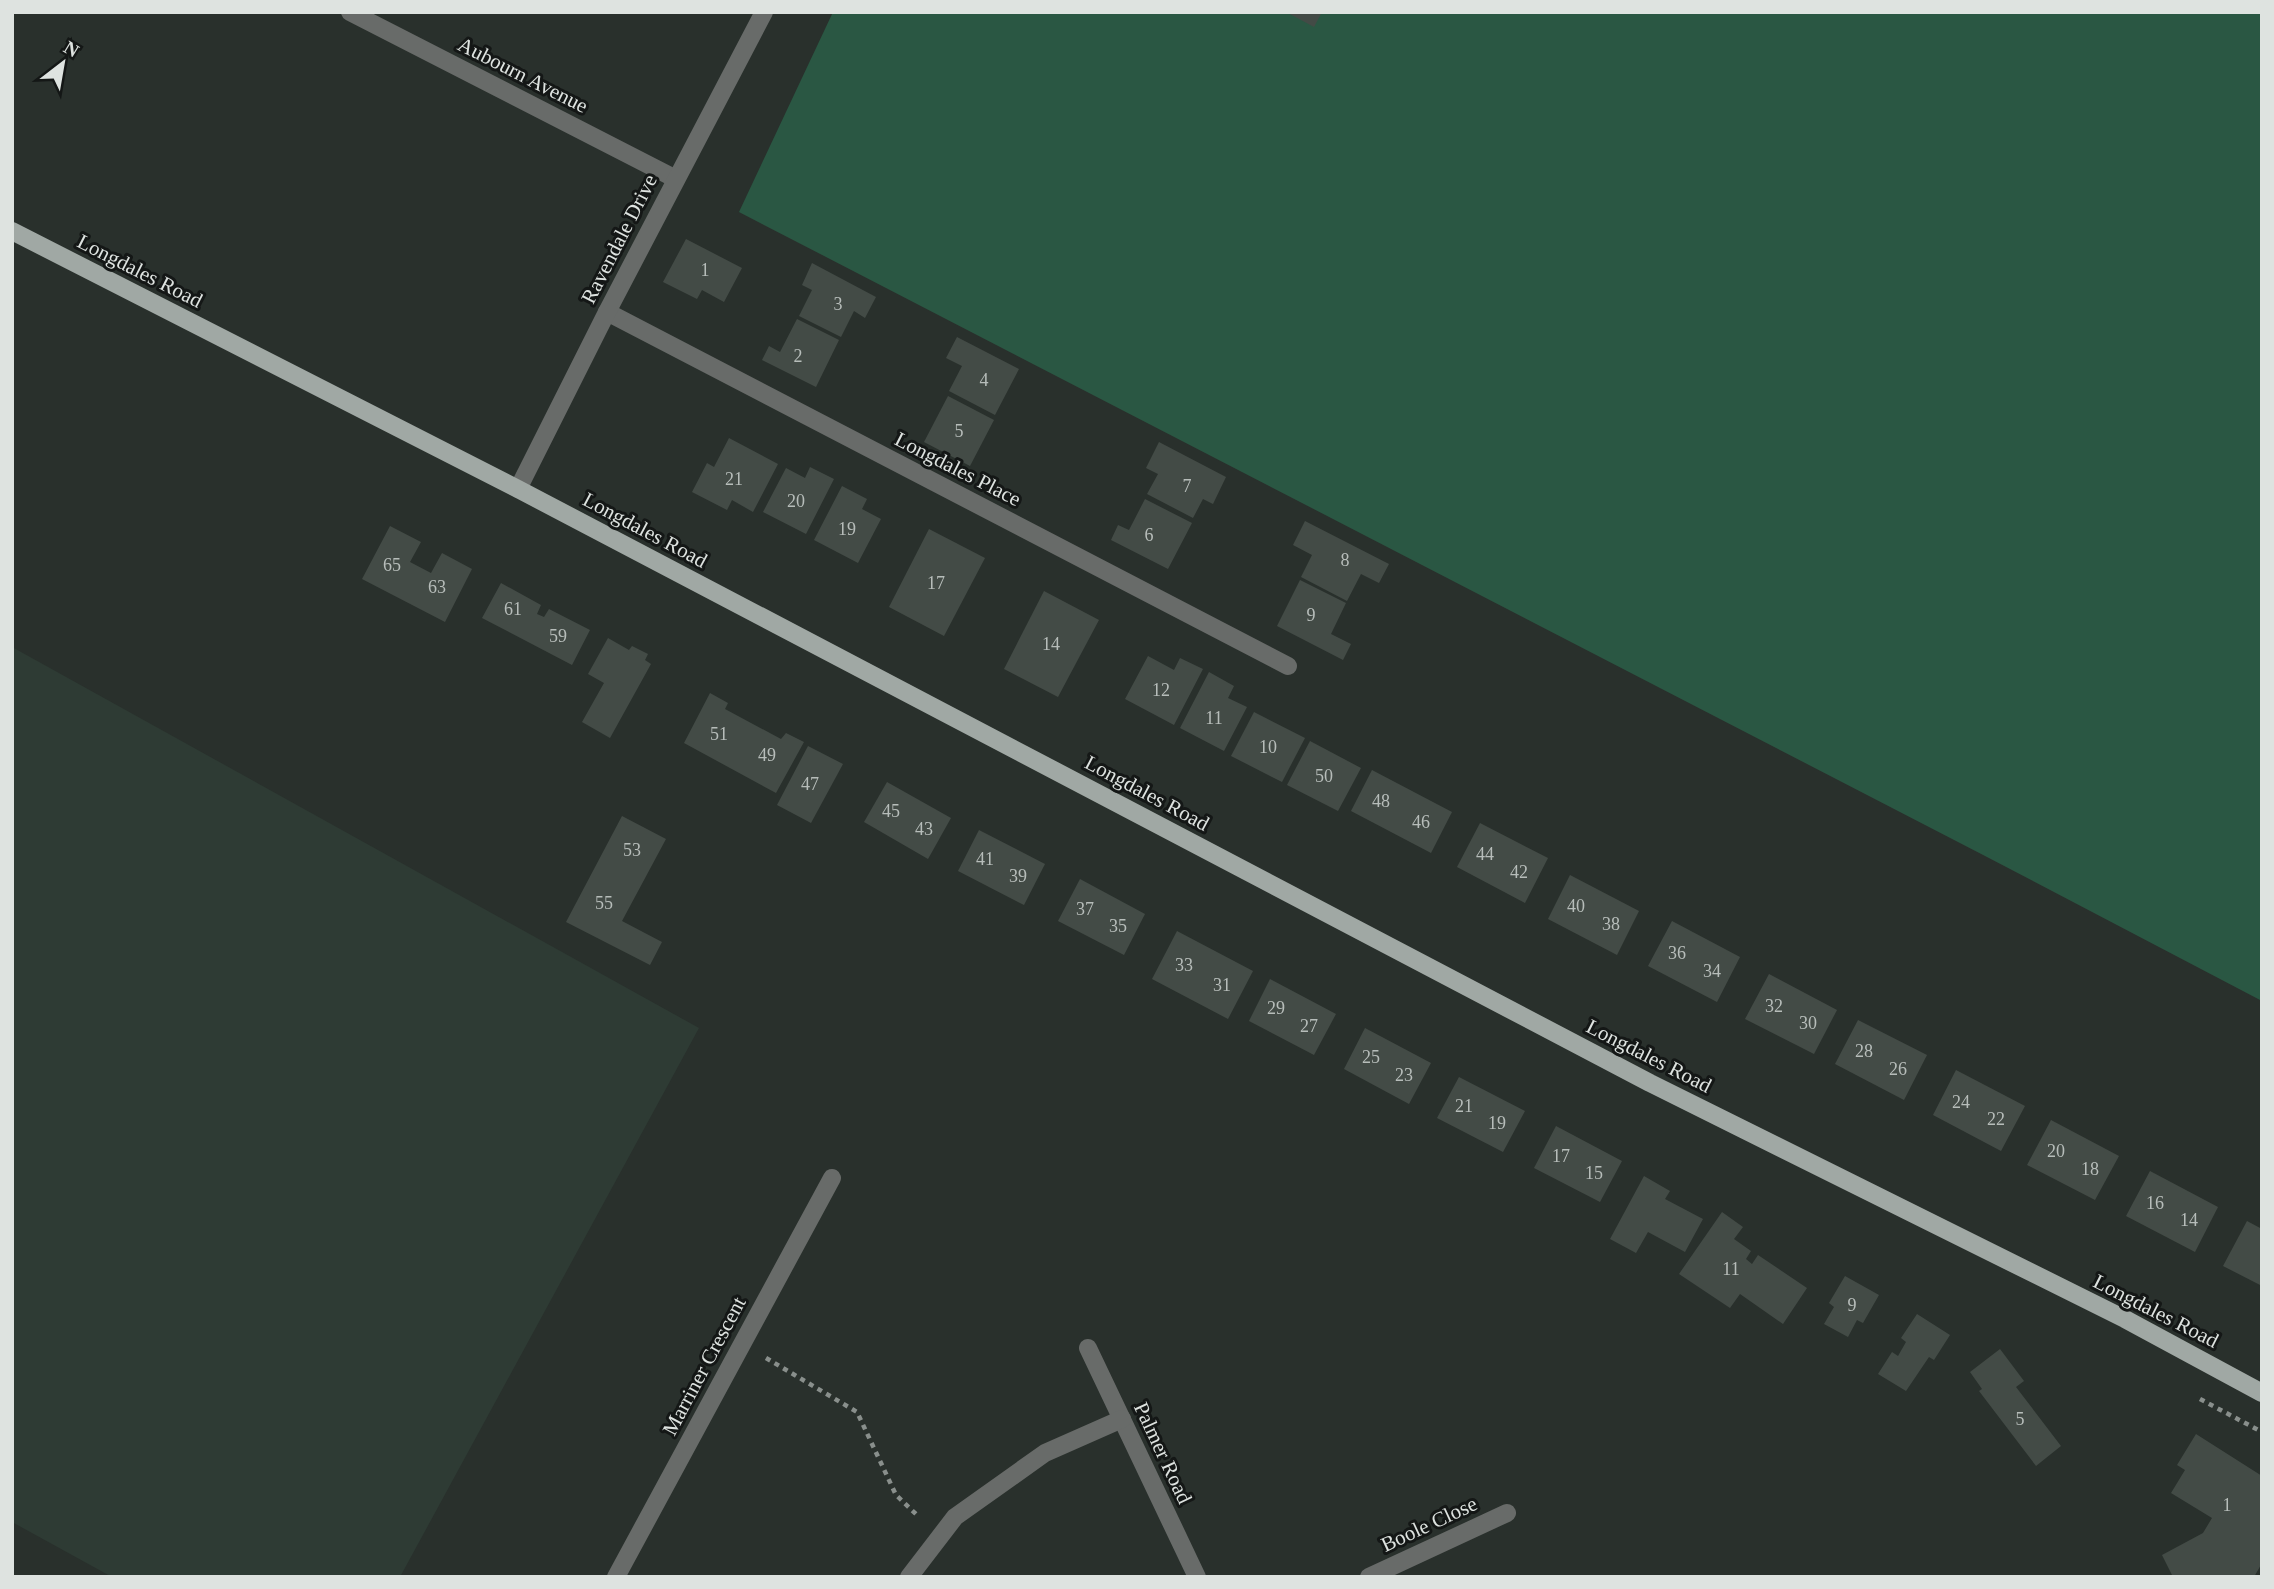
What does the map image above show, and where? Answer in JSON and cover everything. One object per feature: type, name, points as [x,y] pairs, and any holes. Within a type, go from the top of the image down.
[{"type":"main road","name":"Longdales Road","points":[[12,231],[518,489],[1650,1083],[2113,1313],[2262,1393]]},
{"type":"street","name":"Ravendale Drive","points":[[518,489],[764,12]]},
{"type":"street","name":"Aubourn Avenue","points":[[355,13],[676,179]]},
{"type":"street","name":"Longdales Place","points":[[607,312],[1288,666]]},
{"type":"street","name":"Marriner Crescent","points":[[616,1577],[832,1178]]},
{"type":"street","name":"Palmer Road","points":[[1088,1348],[1197,1577]]},
{"type":"street","points":[[909,1577],[955,1517],[1045,1453],[1122,1419]]},
{"type":"street","name":"Boole Close","points":[[1369,1577],[1507,1513]]},
{"type":"path","points":[[743,1343],[857,1412],[896,1495],[940,1536]]},
{"type":"path","points":[[2200,1399],[2262,1432]]},
{"type":"shaded area","points":[[12,647],[699,1028],[400,1577],[112,1577],[12,1522]]},
{"type":"green space","points":[[833,12],[2262,12],[2262,1001],[739,212]]},
{"type":"building","points":[[1286,12],[1322,12],[1314,27]]},
{"type":"building","points":[[686,239],[742,268],[724,302],[702,290],[697,299],[663,282]]},
{"type":"building","points":[[812,263],[876,297],[865,318],[854,311],[841,337],[799,316],[812,290],[802,285]]},
{"type":"building","points":[[797,319],[839,340],[816,387],[762,360],[769,346],[780,352]]},
{"type":"building","points":[[957,337],[1019,369],[995,415],[949,391],[962,366],[946,358]]},
{"type":"building","points":[[948,396],[994,420],[970,466],[924,442]]},
{"type":"building","points":[[729,438],[778,464],[753,512],[732,500],[727,510],[692,492],[707,463],[714,467]]},
{"type":"building","points":[[1159,442],[1226,477],[1213,504],[1203,499],[1193,518],[1147,494],[1158,474],[1146,468]]},
{"type":"building","points":[[810,467],[834,479],[806,534],[763,512],[786,468],[805,478]]},
{"type":"building","points":[[842,486],[867,499],[862,509],[881,519],[858,563],[814,540]]},
{"type":"building","points":[[1145,499],[1192,523],[1168,569],[1111,540],[1118,525],[1129,530]]},
{"type":"building","points":[[1305,521],[1389,564],[1379,583],[1361,574],[1347,601],[1301,577],[1312,555],[1293,545]]},
{"type":"building","points":[[390,526],[421,542],[410,562],[431,573],[442,553],[472,569],[445,622],[362,579]]},
{"type":"building","points":[[929,529],[985,558],[944,636],[889,607]]},
{"type":"building","points":[[1300,580],[1346,603],[1331,634],[1351,644],[1343,660],[1277,626]]},
{"type":"building","points":[[501,583],[541,605],[537,614],[544,617],[549,609],[590,630],[572,665],[482,618]]},
{"type":"building","points":[[1044,591],[1099,620],[1058,697],[1004,669]]},
{"type":"building","points":[[608,638],[629,650],[632,646],[648,654],[645,660],[651,664],[610,738],[582,722],[604,683],[588,674]]},
{"type":"building","points":[[1148,656],[1174,670],[1180,658],[1203,669],[1174,725],[1125,699]]},
{"type":"building","points":[[1209,672],[1234,686],[1228,698],[1247,707],[1224,751],[1180,728]]},
{"type":"building","points":[[710,693],[728,703],[725,709],[781,739],[786,733],[804,742],[776,793],[684,743]]},
{"type":"building","points":[[1254,712],[1305,738],[1282,782],[1231,756]]},
{"type":"building","points":[[1310,741],[1361,768],[1338,811],[1287,785]]},
{"type":"building","points":[[808,746],[843,764],[811,823],[777,805]]},
{"type":"building","points":[[1372,770],[1452,812],[1431,853],[1351,811]]},
{"type":"building","points":[[887,782],[951,818],[928,859],[864,822]]},
{"type":"building","points":[[622,816],[666,839],[622,921],[662,942],[650,965],[566,922]]},
{"type":"building","points":[[1480,823],[1548,858],[1525,903],[1457,867]]},
{"type":"building","points":[[979,830],[1045,864],[1024,905],[958,871]]},
{"type":"building","points":[[1570,875],[1639,911],[1617,955],[1548,919]]},
{"type":"building","points":[[1080,879],[1145,914],[1124,955],[1058,921]]},
{"type":"building","points":[[1672,921],[1740,957],[1717,1002],[1648,966]]},
{"type":"building","points":[[1177,931],[1253,971],[1228,1019],[1152,979]]},
{"type":"building","points":[[1769,974],[1837,1010],[1814,1054],[1745,1019]]},
{"type":"building","points":[[1270,979],[1336,1014],[1314,1055],[1249,1021]]},
{"type":"building","points":[[1858,1020],[1927,1055],[1904,1100],[1835,1064]]},
{"type":"building","points":[[1365,1028],[1431,1063],[1409,1104],[1344,1069]]},
{"type":"building","points":[[1956,1070],[2025,1106],[2001,1151],[1933,1115]]},
{"type":"building","points":[[1459,1077],[1525,1111],[1503,1152],[1437,1118]]},
{"type":"building","points":[[2051,1120],[2119,1156],[2095,1200],[2027,1165]]},
{"type":"building","points":[[1556,1126],[1622,1161],[1600,1202],[1534,1168]]},
{"type":"building","points":[[2150,1171],[2218,1207],[2195,1252],[2126,1216]]},
{"type":"building","points":[[1644,1176],[1670,1191],[1665,1199],[1703,1219],[1685,1252],[1648,1232],[1636,1253],[1610,1239]]},
{"type":"building","points":[[1722,1212],[1743,1227],[1734,1239],[1751,1251],[1746,1259],[1752,1264],[1758,1255],[1807,1288],[1783,1324],[1740,1294],[1730,1308],[1679,1274]]},
{"type":"building","points":[[2247,1221],[2262,1229],[2262,1286],[2223,1266]]},
{"type":"building","points":[[1845,1276],[1879,1295],[1863,1323],[1857,1320],[1848,1337],[1824,1324],[1834,1307],[1829,1303]]},
{"type":"building","points":[[1917,1314],[1950,1335],[1934,1360],[1929,1357],[1906,1391],[1878,1374],[1892,1352],[1898,1356],[1906,1342],[1901,1338]]},
{"type":"building","points":[[2000,1349],[2024,1381],[2016,1387],[2061,1446],[2036,1466],[1979,1391],[1982,1389],[1970,1372]]},
{"type":"building","points":[[2196,1434],[2262,1476],[2262,1563],[2254,1577],[2173,1577],[2162,1555],[2203,1533],[2212,1518],[2171,1493],[2185,1470],[2177,1465]]}]
